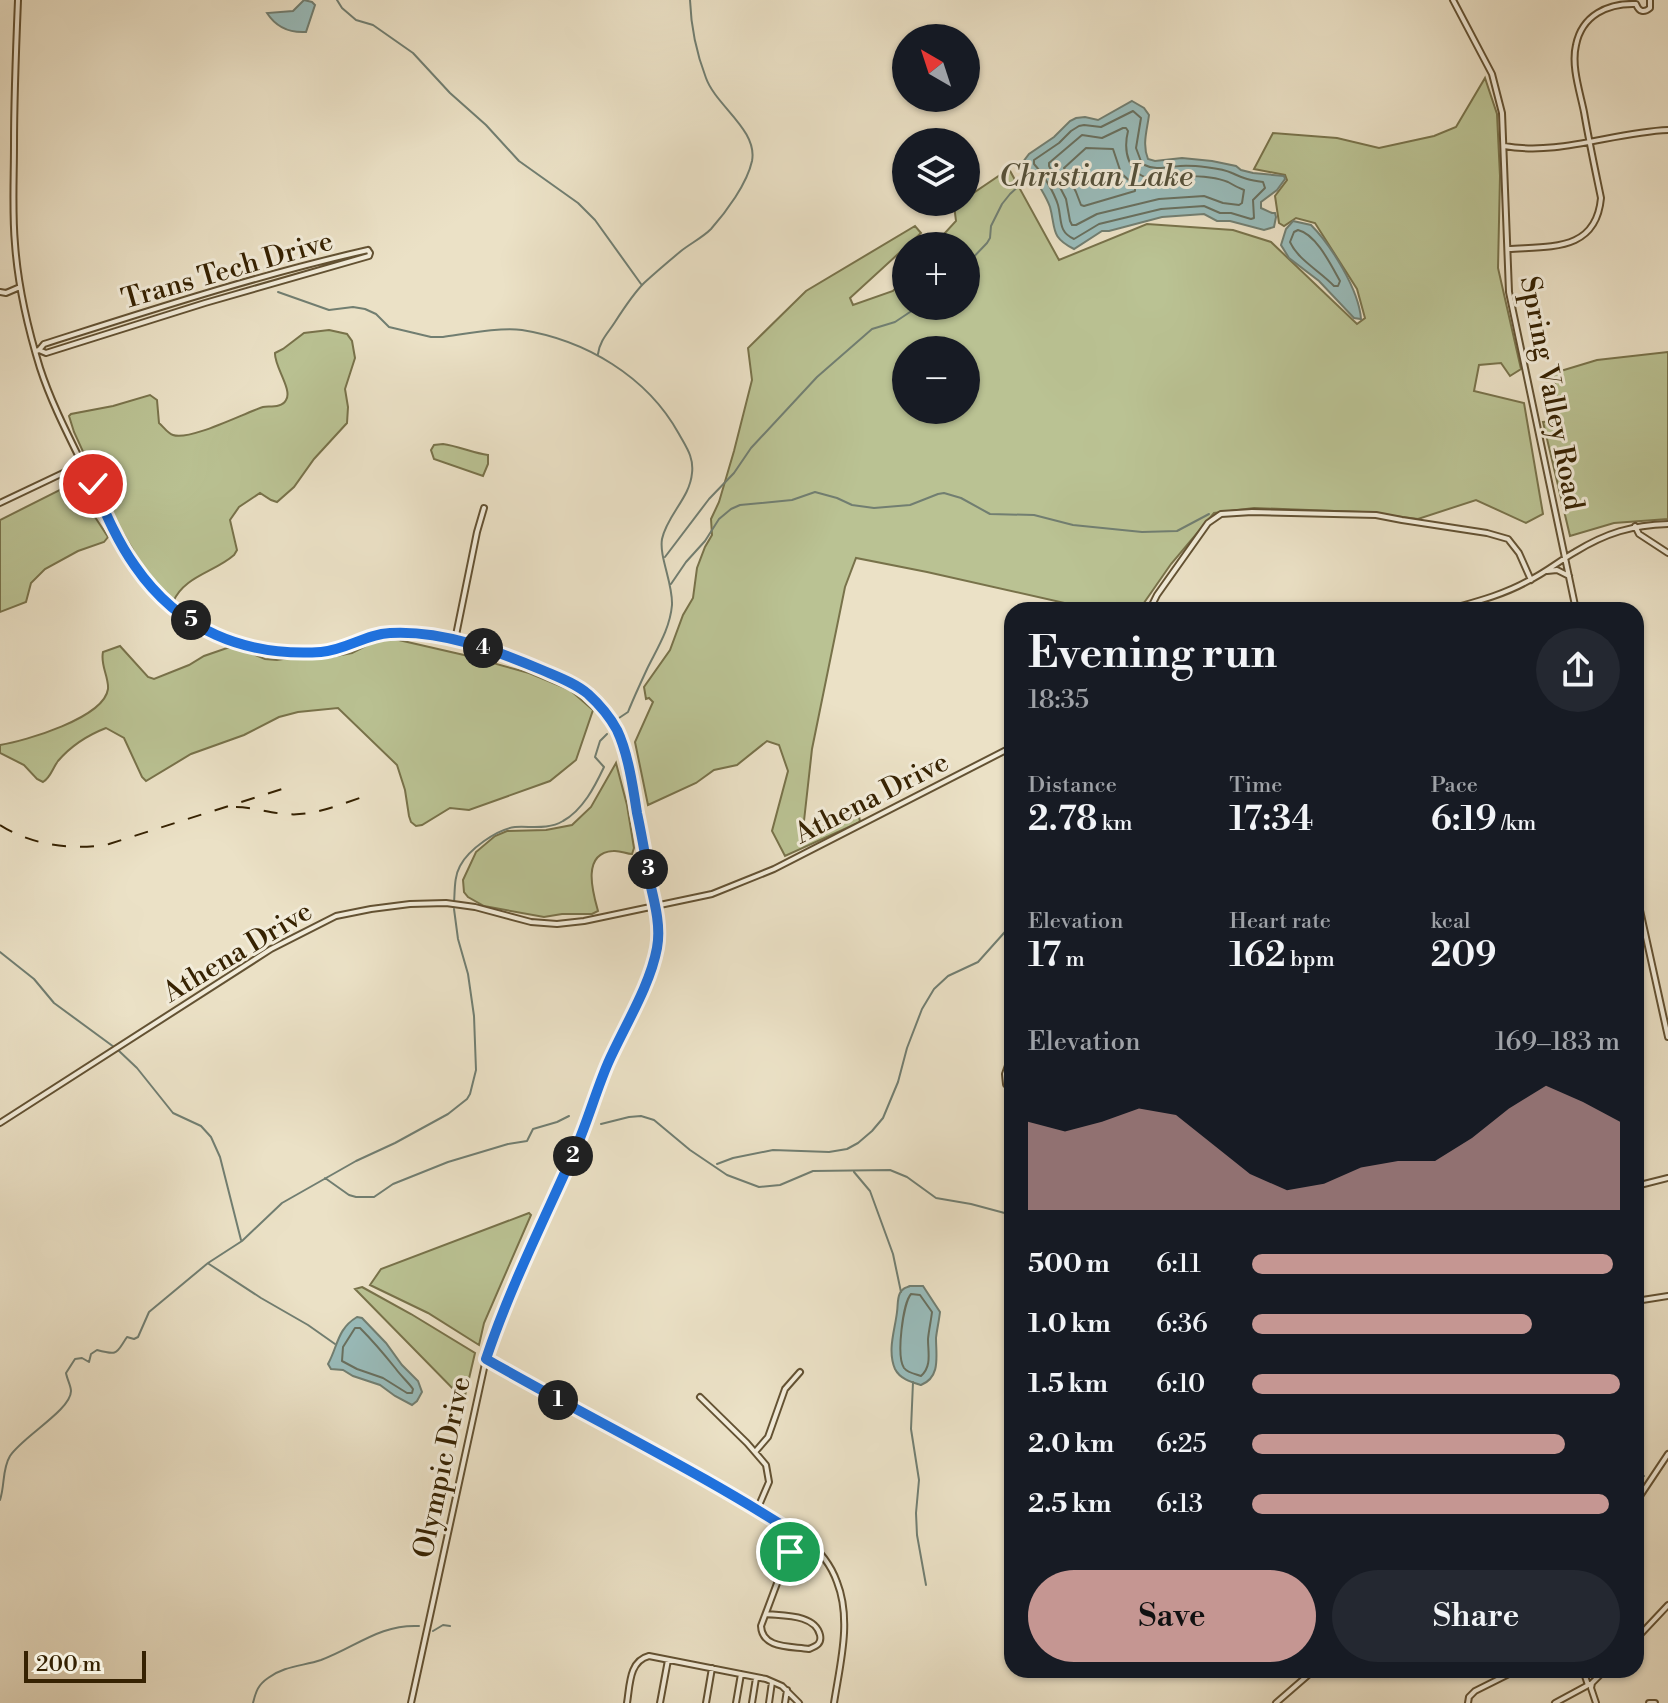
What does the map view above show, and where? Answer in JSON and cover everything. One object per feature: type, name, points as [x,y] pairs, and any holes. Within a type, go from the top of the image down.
[{"type":"street","name":"Olympic Drive","points":[[18,0],[13,204],[20,287],[48,389],[115,533],[135,567],[174,609],[223,639],[252,648],[308,652],[335,650],[385,633],[455,640],[515,658],[587,693],[618,733],[628,766],[656,906],[658,936],[652,967],[608,1064],[578,1143],[503,1312],[486,1359],[411,1703]]},
{"type":"street","name":"Spring Valley Road","points":[[1453,0],[1492,74],[1502,113],[1509,292],[1574,602]]},
{"type":"street","points":[[1602,0],[1605,8]]},
{"type":"street","points":[[1508,249],[1569,244],[1582,238],[1591,228],[1599,213],[1601,198],[1577,74],[1576,43],[1586,23],[1613,3],[1637,2],[1642,11],[1646,11],[1650,8],[1650,0]]},
{"type":"street","points":[[1504,146],[1544,149],[1668,130]]},
{"type":"street","name":"Trans Tech Drive","points":[[368,250],[370,253],[369,256],[314,272],[46,353],[38,350],[44,344],[257,279],[368,250]]},
{"type":"street","points":[[312,264],[314,272]]},
{"type":"street","points":[[257,279],[260,288]]},
{"type":"street","points":[[0,292],[6,293],[20,287]]},
{"type":"street","points":[[203,295],[205,303]]},
{"type":"street","points":[[0,503],[82,464]]},
{"type":"street","points":[[455,640],[484,508]]},
{"type":"street","points":[[1154,602],[1208,523],[1221,514],[1290,512],[1376,515],[1487,533],[1508,539],[1519,553],[1531,580]]},
{"type":"street","points":[[1474,602],[1531,580],[1578,550],[1619,530],[1668,524]]},
{"type":"street","points":[[1635,526],[1639,534],[1668,553]]},
{"type":"street","points":[[1561,539],[1570,548],[1578,550]]},
{"type":"street","points":[[1545,571],[1557,570],[1569,576]]},
{"type":"street","name":"Athena Drive","points":[[0,1123],[271,949],[336,916],[410,904],[446,903],[475,907],[531,922],[557,924],[712,894],[755,877],[1004,751]]},
{"type":"street","points":[[1644,933],[1668,1037]]},
{"type":"street","points":[[1644,1184],[1668,1178]]},
{"type":"street","points":[[1644,1300],[1668,1296]]},
{"type":"street","points":[[486,1359],[757,1510],[819,1552],[838,1584],[844,1610],[834,1703]]},
{"type":"street","points":[[755,1452],[768,1437],[785,1389],[800,1372]]},
{"type":"street","points":[[700,1397],[766,1465],[769,1482],[757,1510]]},
{"type":"street","points":[[1644,1490],[1668,1454]]},
{"type":"street","points":[[766,1614],[808,1620],[819,1634],[819,1643],[809,1649],[769,1642],[761,1630],[766,1614],[782,1570],[791,1551],[805,1540]]},
{"type":"street","points":[[1644,1630],[1668,1605]]},
{"type":"street","points":[[627,1703],[635,1663],[646,1656],[772,1681],[787,1690],[799,1703]]},
{"type":"street","points":[[660,1703],[668,1660]]},
{"type":"street","points":[[706,1703],[712,1668]]},
{"type":"street","points":[[736,1703],[741,1674]]},
{"type":"street","points":[[752,1703],[757,1677]]},
{"type":"street","points":[[1276,1703],[1305,1678]]},
{"type":"street","points":[[1468,1703],[1475,1691],[1501,1678]]},
{"type":"street","points":[[1587,1678],[1596,1703]]},
{"type":"street","points":[[1555,1703],[1596,1678]]},
{"type":"street","points":[[769,1703],[772,1681]]},
{"type":"street","points":[[785,1703],[787,1690]]},
{"type":"street","points":[[1649,1703],[1655,1703]]},
{"type":"green space","points":[[1485,78],[1497,114],[1500,176],[1498,268],[1521,369],[1510,376],[1501,363],[1479,365],[1474,391],[1524,403],[1543,514],[1526,523],[1476,500],[1418,519],[1362,512],[1254,508],[1214,513],[1171,564],[1145,602],[1060,602],[856,558],[845,587],[812,749],[803,830],[827,826],[857,803],[860,822],[785,856],[772,831],[788,771],[779,745],[767,741],[737,765],[714,770],[696,783],[648,805],[635,742],[653,702],[646,699],[644,687],[670,650],[693,598],[697,568],[712,535],[711,519],[719,502],[752,380],[748,348],[806,291],[892,240],[892,260],[850,298],[853,305],[892,291],[892,320],[980,320],[980,232],[946,232],[956,221],[955,216],[980,216],[980,189],[1009,169],[1059,260],[1147,224],[1233,230],[1271,242],[1357,324],[1365,318],[1357,289],[1315,223],[1296,218],[1284,226],[1279,223],[1275,196],[1287,180],[1285,175],[1254,169],[1273,133],[1337,138],[1379,148],[1434,136],[1456,127]]},
{"type":"green space","points":[[915,226],[920,232],[905,232]]},
{"type":"green space","points":[[329,330],[347,334],[352,341],[355,358],[345,389],[347,423],[314,459],[294,487],[277,502],[260,493],[239,507],[230,520],[237,550],[234,555],[184,586],[170,603],[138,565],[133,550],[112,515],[69,416],[150,395],[157,400],[159,423],[169,433],[181,436],[192,434],[263,407],[284,403],[287,390],[275,353],[304,333]]},
{"type":"green space","points":[[1668,352],[1668,519],[1614,523],[1570,536],[1543,422],[1559,421],[1554,373],[1597,360]]},
{"type":"green space","points":[[443,444],[488,455],[483,476],[434,459],[431,450],[434,445]]},
{"type":"green space","points":[[73,481],[79,482],[108,537],[104,542],[78,551],[45,569],[31,583],[26,602],[0,612],[0,520]]},
{"type":"green space","points":[[390,638],[529,673],[570,690],[593,710],[576,760],[550,781],[469,810],[450,808],[416,826],[409,816],[397,765],[338,708],[279,717],[244,735],[191,754],[146,781],[124,738],[106,728],[68,751],[43,782],[24,765],[0,753],[0,745],[62,726],[93,709],[103,700],[108,689],[103,652],[120,646],[148,677],[154,679],[227,648],[239,648],[265,659],[325,658],[352,653],[379,639]]},
{"type":"green space","points":[[616,763],[634,848],[632,854],[613,851],[603,853],[596,859],[592,875],[598,911],[544,917],[484,906],[468,897],[464,892],[463,880],[476,852],[495,836],[507,831],[546,830],[572,825],[591,807]]},
{"type":"green space","points":[[529,1213],[531,1215],[484,1323],[479,1345],[428,1313],[370,1285],[381,1269]]},
{"type":"green space","points":[[362,1287],[475,1353],[464,1400],[355,1289]]},
{"type":"water","points":[[304,0],[315,5],[306,32],[284,28],[267,13],[293,11]]},
{"type":"water","name":"Christian Lake","points":[[1132,101],[1149,115],[1145,143],[1148,159],[1212,161],[1253,173],[1284,176],[1277,190],[1261,202],[1261,208],[1275,213],[1274,227],[1264,230],[1230,221],[1217,221],[1204,214],[1162,217],[1102,231],[1074,249],[1061,240],[1055,232],[1050,207],[1033,172],[1026,172],[1020,166],[1029,154],[1054,137],[1070,121],[1085,117],[1098,120]]},
{"type":"water","points":[[1293,221],[1311,225],[1327,244],[1350,282],[1361,319],[1354,318],[1319,281],[1289,258],[1281,245],[1286,229]]},
{"type":"water","points":[[910,1286],[923,1286],[940,1312],[935,1371],[921,1385],[900,1375],[895,1369],[892,1355],[898,1298],[902,1290]]},
{"type":"water","points":[[357,1317],[362,1318],[386,1343],[418,1381],[422,1392],[412,1405],[380,1385],[343,1370],[331,1369],[328,1364],[342,1332]]},
{"type":"waterway","points":[[337,0],[356,20],[373,25],[413,53],[519,161],[578,203],[595,220],[641,284]]},
{"type":"waterway","points":[[598,354],[605,337],[640,287],[708,232],[723,214],[741,188],[752,161],[752,150],[743,128],[706,78],[695,40],[690,0]]},
{"type":"waterway","points":[[980,250],[990,238],[991,226],[1002,204],[1032,174]]},
{"type":"waterway","points":[[278,292],[329,310],[365,309],[376,314],[389,327],[431,337],[503,329],[522,330],[569,342],[632,378],[666,413],[687,448],[692,467],[687,490],[662,539],[662,554],[672,597],[671,613],[628,712],[619,718]]},
{"type":"waterway","points":[[665,557],[751,448],[817,377],[872,329],[898,320]]},
{"type":"waterway","points":[[671,584],[719,519],[731,509],[740,505],[792,500],[815,492],[852,505],[874,508],[910,505],[944,493],[961,498],[990,514],[1034,515],[1073,525],[1142,532],[1177,531],[1209,514]]},
{"type":"waterway","points":[[454,903],[460,866],[469,853],[484,841],[515,827],[557,824],[577,811],[604,767],[595,757],[600,741],[607,734]]},
{"type":"waterway","points":[[0,1500],[10,1456],[69,1398],[71,1389],[66,1373],[75,1359],[82,1358],[89,1362],[91,1354],[97,1350],[116,1352],[127,1337],[138,1337],[149,1312],[208,1263],[242,1241],[282,1203],[448,1114],[467,1099],[476,1070],[474,1016],[454,909]]},
{"type":"waterway","points":[[717,1164],[773,1150],[829,1152],[847,1149],[858,1143],[883,1118],[922,1009],[934,989],[948,976],[978,962],[1004,933]]},
{"type":"waterway","points":[[0,952],[34,979],[54,1003],[114,1047]]},
{"type":"waterway","points":[[118,1050],[137,1068],[173,1113],[201,1126],[211,1137],[220,1157],[241,1240]]},
{"type":"waterway","points":[[325,1178],[349,1195],[374,1197],[393,1184],[448,1162],[527,1141],[533,1129],[569,1116]]},
{"type":"waterway","points":[[601,1124],[641,1116],[654,1120],[727,1175],[759,1187],[780,1185],[813,1171],[890,1170],[907,1177],[936,1198],[1004,1213]]},
{"type":"waterway","points":[[854,1172],[870,1191],[893,1254],[901,1292]]},
{"type":"waterway","points":[[209,1264],[335,1344]]},
{"type":"waterway","points":[[913,1382],[911,1429],[919,1480],[917,1535],[926,1585]]},
{"type":"waterway","points":[[433,1631],[443,1625],[450,1626]]},
{"type":"waterway","points":[[253,1703],[262,1683],[280,1671],[321,1660],[380,1632],[419,1626]]},
{"type":"railway","points":[[0,825],[39,842],[95,846],[282,789]]},
{"type":"railway","points":[[236,807],[297,814],[319,811],[372,794]]},
{"type":"route","points":[[93,484],[115,533],[135,567],[174,609],[223,639],[252,648],[320,652],[385,633],[455,640],[515,658],[575,685],[587,693],[611,721],[618,733],[634,793],[656,906],[657,947],[652,967],[608,1064],[578,1143],[503,1312],[486,1359],[771,1517],[805,1540],[790,1552]]}]
